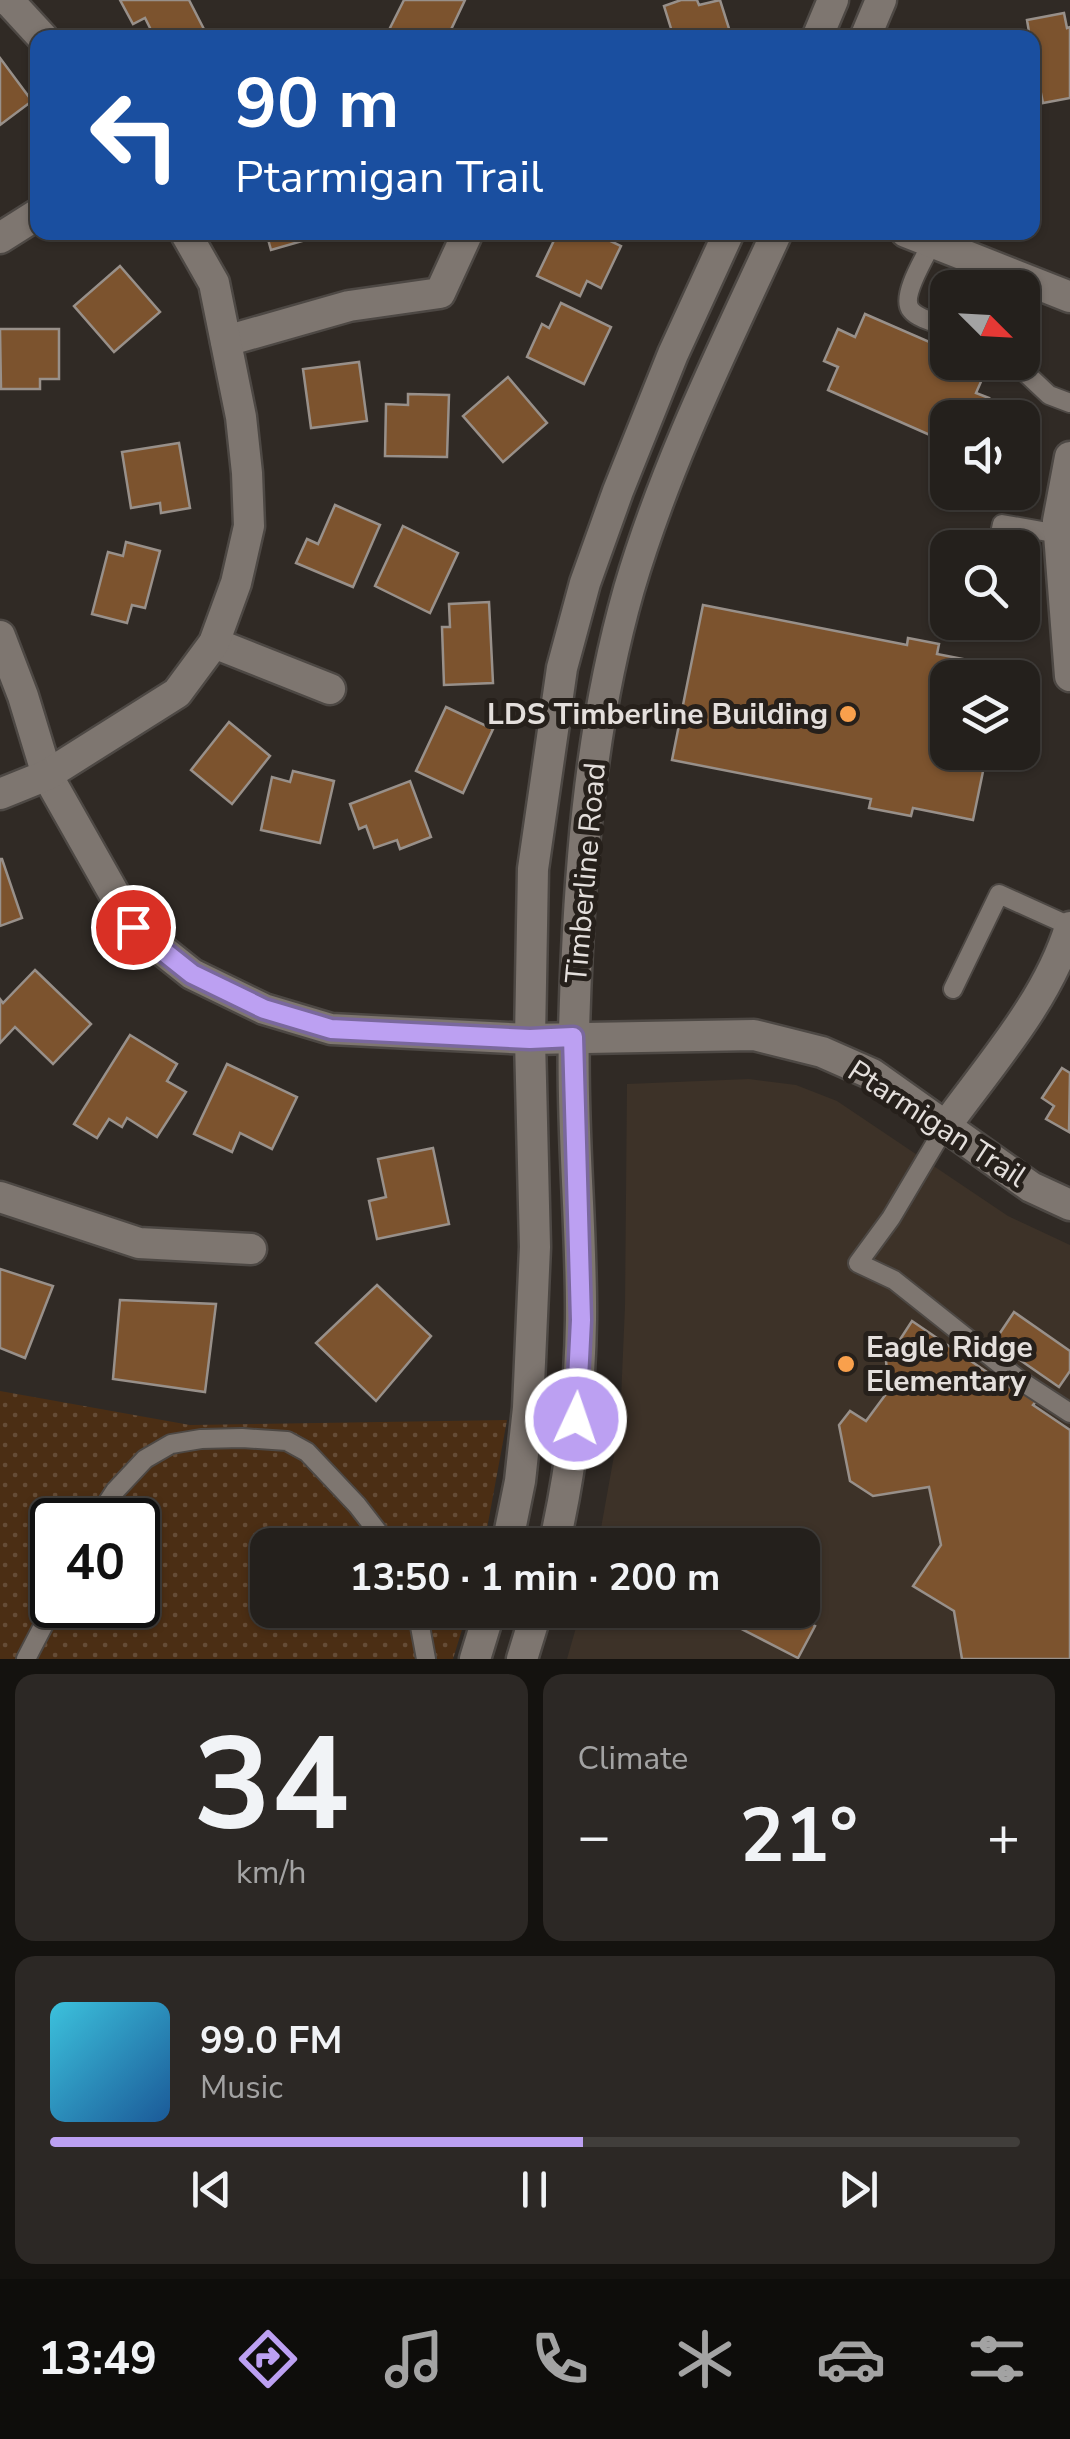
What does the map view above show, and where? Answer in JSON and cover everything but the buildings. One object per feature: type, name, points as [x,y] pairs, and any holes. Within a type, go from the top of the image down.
[{"type":"street","points":[[820,30],[832,0]]},
{"type":"street","points":[[868,30],[881,0]]},
{"type":"street","points":[[13,2],[36,30]]},
{"type":"street","points":[[0,238],[30,219]]},
{"type":"street","points":[[0,794],[47,775],[177,693],[214,643],[236,583],[248,526],[248,472],[241,418],[214,283],[190,240]]},
{"type":"street","points":[[226,341],[349,306],[440,293],[464,240]]},
{"type":"street","name":"Timberline Road","points":[[510,1528],[526,1426],[536,1247],[530,1039],[533,868],[562,668],[585,584],[618,490],[673,354],[726,240]]},
{"type":"street","name":"Timberline Road","points":[[558,1528],[576,1419],[581,1320],[573,1037],[582,862],[592,776],[609,675],[629,590],[657,504],[774,240]]},
{"type":"street","points":[[925,240],[1066,285]]},
{"type":"street","points":[[1070,457],[1058,522],[1070,676]]},
{"type":"street","name":"Ptarmigan Trail","points":[[0,636],[47,775],[133,927],[192,974],[264,1009],[331,1029],[530,1039],[754,1035],[822,1052],[872,1074],[1031,1187],[1070,1205]]},
{"type":"street","points":[[214,643],[330,690]]},
{"type":"street","points":[[945,1127],[1036,1001],[1070,927]]},
{"type":"street","points":[[0,1197],[139,1243],[251,1249]]},
{"type":"street","points":[[475,1659],[484,1628]]},
{"type":"street","points":[[522,1659],[531,1628]]},
{"type":"lane","points":[[919,240],[908,307],[930,320]]},
{"type":"lane","points":[[1033,380],[1048,395],[1070,404]]},
{"type":"lane","points":[[1001,530],[1002,524],[1036,530]]},
{"type":"lane","points":[[1040,531],[1059,534]]},
{"type":"lane","points":[[954,989],[999,894],[1070,927]]},
{"type":"lane","points":[[945,1127],[891,1218],[858,1263],[894,1280],[1021,1380],[1070,1413]]},
{"type":"lane","points":[[110,1498],[145,1459],[171,1444],[200,1439],[286,1441],[308,1452],[374,1528]]},
{"type":"lane","points":[[26,1659],[42,1628]]},
{"type":"lane","points":[[420,1628],[426,1659]]},
{"type":"shaded area","name":"Eagle Ridge Elementary","points":[[749,1079],[796,1085],[837,1101],[1008,1216],[1070,1245],[1070,1659],[567,1659],[576,1628],[820,1628],[820,1528],[601,1528],[620,1422],[627,1084]]},
{"type":"shaded area","points":[[0,1391],[190,1425],[507,1420],[487,1528],[250,1528],[250,1628],[462,1628],[453,1659],[0,1659]]},
{"type":"place","name":"LDS Timberline Building","points":[[848,714]]},
{"type":"place","name":"Eagle Ridge Elementary","points":[[846,1364]]},
{"type":"route","points":[[133,927],[192,974],[264,1009],[331,1029],[530,1039],[573,1037],[581,1320],[576,1419]]}]
